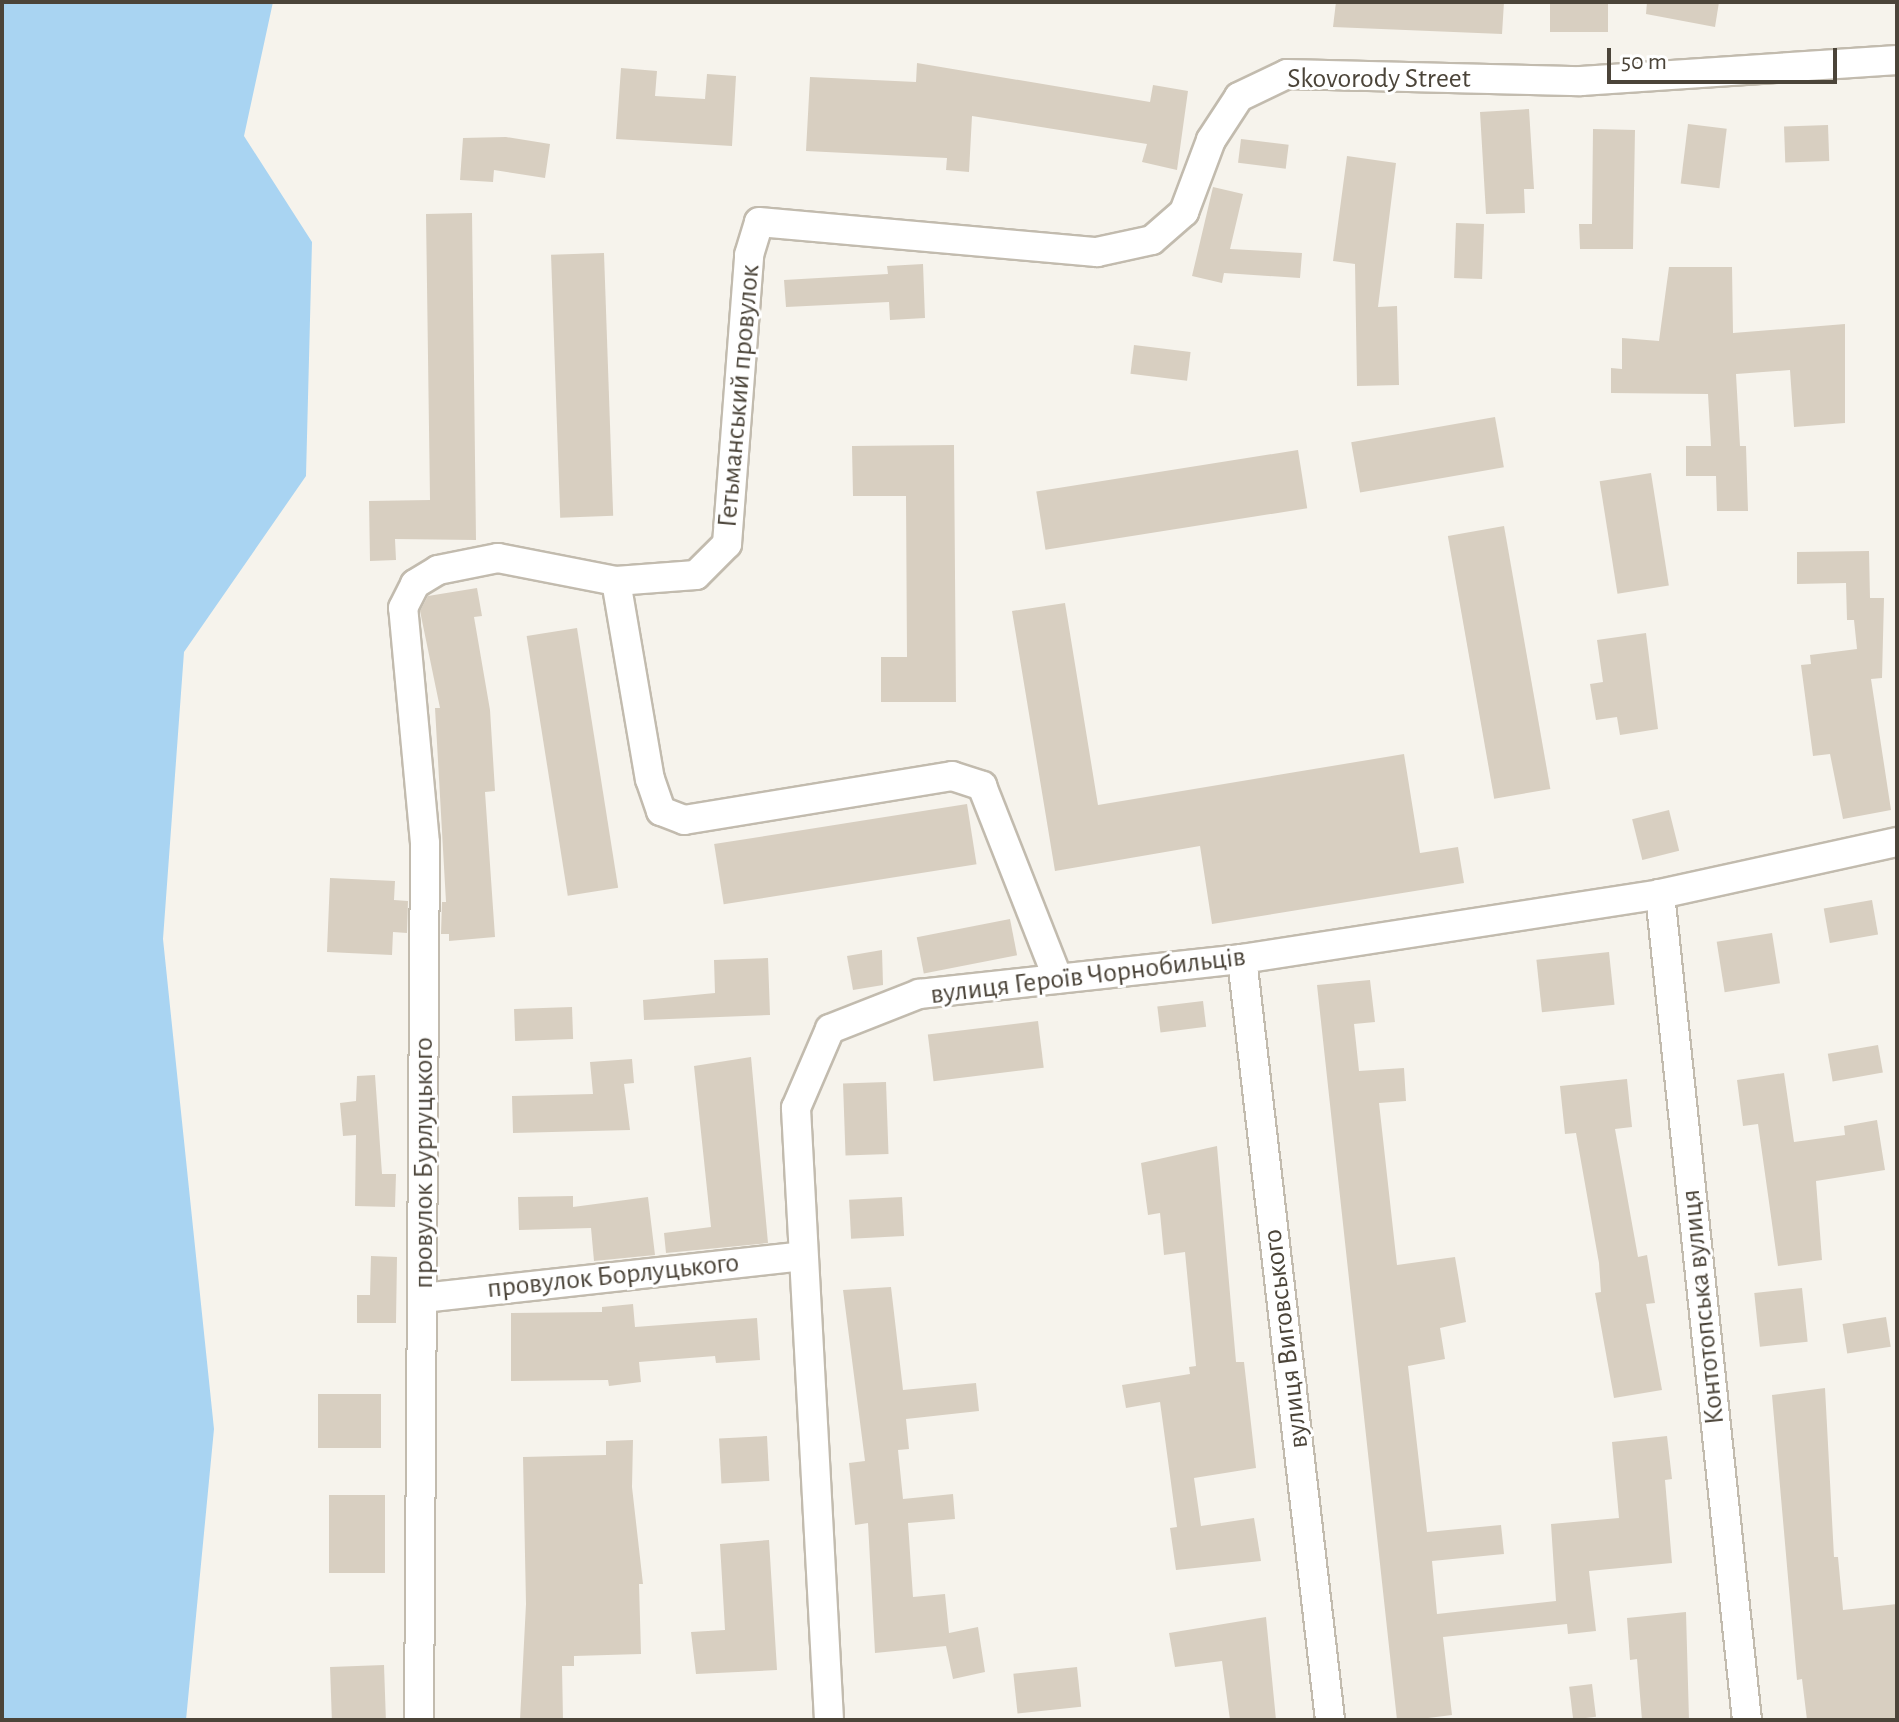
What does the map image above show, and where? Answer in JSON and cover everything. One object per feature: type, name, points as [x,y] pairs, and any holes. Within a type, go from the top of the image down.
[{"type":"street","name":"Skovorody Street","points":[[759,222],[1097,252],[1152,240],[1184,212],[1211,140],[1239,97],[1287,74],[1581,81],[1897,60]]},
{"type":"street","name":"Гетьманський провулок","points":[[403,608],[415,584],[438,570],[498,558],[616,581],[696,575],[727,544],[749,255],[759,222]]},
{"type":"street","points":[[616,581],[650,779],[661,811],[684,820],[952,776],[982,786],[1058,979]]},
{"type":"street","name":"провулок Бурлуцького","points":[[403,608],[425,843],[419,1720]]},
{"type":"street","name":"вулиця Героїв Чорнобильців","points":[[829,1720],[796,1108],[830,1029],[919,994],[1242,959],[1660,894],[1897,842]]},
{"type":"street","name":"Контотопська вулиця","points":[[1660,894],[1747,1720]]},
{"type":"street","name":"вулиця Виговського","points":[[1242,959],[1330,1720]]},
{"type":"street","name":"провулок Борлуцького","points":[[423,1298],[803,1256]]},
{"type":"water","points":[[2,2],[273,2],[244,136],[312,242],[306,476],[184,652],[163,939],[214,1429],[186,1720],[2,1720]]},
{"type":"building","points":[[1336,2],[1504,2],[1502,34],[1333,27]]},
{"type":"building","points":[[1550,2],[1608,2],[1608,32],[1550,32]]},
{"type":"building","points":[[1647,2],[1719,2],[1715,27],[1646,14]]},
{"type":"building","points":[[917,63],[1150,102],[1153,85],[1188,91],[1177,170],[1142,162],[1147,144],[972,116],[969,172],[946,170],[947,158],[806,151],[810,77],[916,82]]},
{"type":"building","points":[[621,68],[657,71],[655,96],[705,99],[707,74],[736,76],[732,146],[616,139]]},
{"type":"building","points":[[1529,109],[1534,189],[1524,189],[1525,213],[1486,214],[1480,112]]},
{"type":"building","points":[[1688,124],[1727,129],[1719,188],[1681,184]]},
{"type":"building","points":[[1828,125],[1829,161],[1785,163],[1784,127]]},
{"type":"building","points":[[1593,129],[1635,130],[1633,249],[1580,249],[1579,224],[1592,224]]},
{"type":"building","points":[[506,137],[550,144],[545,178],[494,170],[493,182],[460,180],[463,138]]},
{"type":"building","points":[[1241,139],[1289,145],[1286,169],[1238,163]]},
{"type":"building","points":[[1347,156],[1396,163],[1378,307],[1397,306],[1399,385],[1357,386],[1355,264],[1333,261]]},
{"type":"building","points":[[1213,187],[1243,194],[1230,249],[1302,253],[1300,278],[1224,273],[1222,283],[1192,276]]},
{"type":"building","points":[[472,213],[476,540],[395,539],[396,560],[370,561],[369,501],[430,500],[426,214]]},
{"type":"building","points":[[1456,223],[1484,224],[1482,279],[1454,278]]},
{"type":"building","points":[[604,253],[613,516],[560,518],[551,255]]},
{"type":"building","points":[[923,264],[925,318],[890,320],[889,302],[786,307],[784,280],[888,274],[887,266]]},
{"type":"building","points":[[1669,267],[1732,267],[1733,333],[1845,324],[1845,423],[1794,427],[1790,370],[1736,374],[1740,446],[1746,446],[1748,511],[1717,511],[1716,476],[1686,476],[1686,446],[1711,446],[1708,394],[1611,393],[1611,368],[1622,369],[1622,338],[1659,341]]},
{"type":"building","points":[[1134,345],[1191,352],[1187,381],[1130,374]]},
{"type":"building","points":[[1495,417],[1504,467],[1360,493],[1351,442]]},
{"type":"building","points":[[954,445],[956,702],[881,702],[881,657],[907,657],[906,496],[853,496],[852,446]]},
{"type":"building","points":[[1298,450],[1307,508],[1045,550],[1036,491]]},
{"type":"building","points":[[1651,473],[1669,586],[1617,594],[1600,481]]},
{"type":"building","points":[[1504,526],[1550,789],[1494,799],[1448,536]]},
{"type":"building","points":[[1869,551],[1870,598],[1884,598],[1882,678],[1871,679],[1891,810],[1843,819],[1830,754],[1813,756],[1801,665],[1811,664],[1810,655],[1857,649],[1854,620],[1847,620],[1846,583],[1797,584],[1797,552]]},
{"type":"building","points":[[477,588],[482,616],[474,617],[490,710],[495,791],[485,792],[495,937],[449,941],[449,934],[441,934],[442,902],[446,902],[435,708],[440,708],[420,611],[428,596]]},
{"type":"building","points":[[1065,603],[1098,805],[1404,754],[1420,853],[1458,847],[1464,883],[1212,924],[1200,846],[1055,871],[1012,611]]},
{"type":"building","points":[[577,628],[618,888],[568,896],[527,636]]},
{"type":"building","points":[[1646,633],[1658,729],[1620,735],[1617,717],[1596,720],[1590,684],[1603,682],[1597,640]]},
{"type":"building","points":[[967,804],[977,864],[724,904],[714,844]]},
{"type":"building","points":[[1669,810],[1679,851],[1642,860],[1632,819]]},
{"type":"building","points":[[330,878],[395,881],[394,900],[408,901],[407,933],[393,932],[392,955],[327,952]]},
{"type":"building","points":[[1872,900],[1878,934],[1830,943],[1824,909]]},
{"type":"building","points":[[1010,919],[1017,955],[924,973],[917,937]]},
{"type":"building","points":[[1772,933],[1780,983],[1725,992],[1717,942]]},
{"type":"building","points":[[882,950],[883,985],[853,990],[847,956]]},
{"type":"building","points":[[1609,952],[1615,1005],[1542,1012],[1536,960]]},
{"type":"building","points":[[768,958],[770,1015],[644,1020],[643,1000],[715,993],[714,960]]},
{"type":"building","points":[[1370,980],[1375,1022],[1354,1024],[1359,1071],[1404,1068],[1406,1101],[1379,1103],[1397,1265],[1455,1257],[1466,1322],[1440,1328],[1445,1359],[1408,1366],[1427,1532],[1501,1525],[1504,1554],[1432,1561],[1437,1614],[1556,1601],[1551,1524],[1619,1518],[1612,1442],[1667,1436],[1672,1479],[1665,1480],[1672,1563],[1589,1571],[1596,1631],[1568,1634],[1567,1624],[1443,1637],[1452,1715],[1412,1720],[1397,1720],[1317,985]]},
{"type":"building","points":[[1203,1001],[1206,1027],[1161,1032],[1157,1007]]},
{"type":"building","points":[[572,1007],[573,1039],[515,1041],[514,1009]]},
{"type":"building","points":[[1038,1021],[1044,1068],[934,1081],[928,1035]]},
{"type":"building","points":[[1878,1045],[1883,1073],[1833,1081],[1828,1054]]},
{"type":"building","points":[[751,1057],[768,1243],[666,1253],[664,1233],[711,1227],[694,1066]]},
{"type":"building","points":[[632,1059],[634,1083],[624,1084],[630,1130],[513,1133],[512,1096],[593,1094],[590,1062]]},
{"type":"building","points":[[1784,1073],[1794,1142],[1845,1135],[1844,1126],[1877,1120],[1885,1170],[1816,1181],[1822,1260],[1778,1266],[1758,1124],[1743,1126],[1737,1080]]},
{"type":"building","points":[[375,1075],[382,1174],[396,1174],[395,1207],[355,1206],[356,1135],[343,1136],[340,1103],[356,1101],[357,1076]]},
{"type":"building","points":[[1627,1079],[1632,1127],[1615,1129],[1638,1257],[1647,1255],[1655,1303],[1646,1304],[1662,1390],[1614,1398],[1595,1293],[1601,1292],[1599,1263],[1576,1133],[1565,1134],[1560,1086]]},
{"type":"building","points":[[886,1082],[889,1154],[846,1155],[843,1084]]},
{"type":"building","points":[[1217,1146],[1236,1362],[1244,1362],[1256,1468],[1194,1478],[1201,1526],[1254,1518],[1261,1561],[1176,1570],[1170,1528],[1177,1527],[1160,1402],[1126,1408],[1122,1385],[1190,1374],[1189,1367],[1196,1366],[1185,1252],[1164,1255],[1160,1213],[1148,1215],[1141,1163]]},
{"type":"building","points":[[573,1196],[573,1207],[648,1197],[655,1255],[594,1261],[591,1228],[519,1230],[518,1197]]},
{"type":"building","points":[[902,1197],[904,1236],[851,1239],[849,1200]]},
{"type":"building","points":[[371,1256],[397,1257],[396,1323],[357,1323],[357,1295],[370,1295]]},
{"type":"building","points":[[891,1287],[903,1390],[976,1383],[979,1411],[906,1419],[909,1449],[898,1450],[903,1499],[953,1494],[955,1519],[908,1523],[913,1597],[945,1594],[949,1633],[978,1627],[985,1672],[953,1679],[946,1646],[875,1653],[868,1523],[855,1525],[849,1463],[865,1461],[843,1290]]},
{"type":"building","points":[[1802,1288],[1808,1342],[1760,1347],[1754,1293]]},
{"type":"building","points":[[633,1304],[635,1327],[757,1318],[760,1360],[716,1363],[715,1356],[639,1362],[641,1382],[609,1386],[608,1380],[511,1381],[511,1313],[602,1312],[602,1307]]},
{"type":"building","points":[[1886,1317],[1891,1347],[1847,1354],[1843,1324]]},
{"type":"building","points":[[1825,1388],[1834,1557],[1838,1557],[1843,1610],[1897,1604],[1897,1720],[1807,1720],[1802,1679],[1797,1680],[1772,1395]]},
{"type":"building","points":[[318,1394],[381,1394],[381,1448],[318,1448]]},
{"type":"building","points":[[767,1436],[769,1481],[721,1483],[719,1439]]},
{"type":"building","points":[[633,1440],[632,1487],[643,1584],[639,1584],[641,1654],[574,1656],[574,1666],[562,1666],[563,1720],[520,1720],[526,1604],[523,1457],[606,1455],[606,1441]]},
{"type":"building","points":[[329,1495],[385,1495],[385,1573],[329,1573]]},
{"type":"building","points":[[769,1540],[777,1670],[696,1674],[691,1632],[725,1630],[720,1544]]},
{"type":"building","points":[[1686,1612],[1689,1720],[1642,1720],[1637,1659],[1630,1660],[1627,1618]]},
{"type":"building","points":[[1266,1617],[1276,1720],[1230,1720],[1222,1661],[1175,1667],[1169,1633]]},
{"type":"building","points":[[384,1665],[386,1720],[332,1720],[330,1667]]},
{"type":"building","points":[[1077,1667],[1081,1707],[1018,1713],[1013,1674]]},
{"type":"building","points":[[1592,1684],[1596,1717],[1573,1720],[1569,1687]]}]
